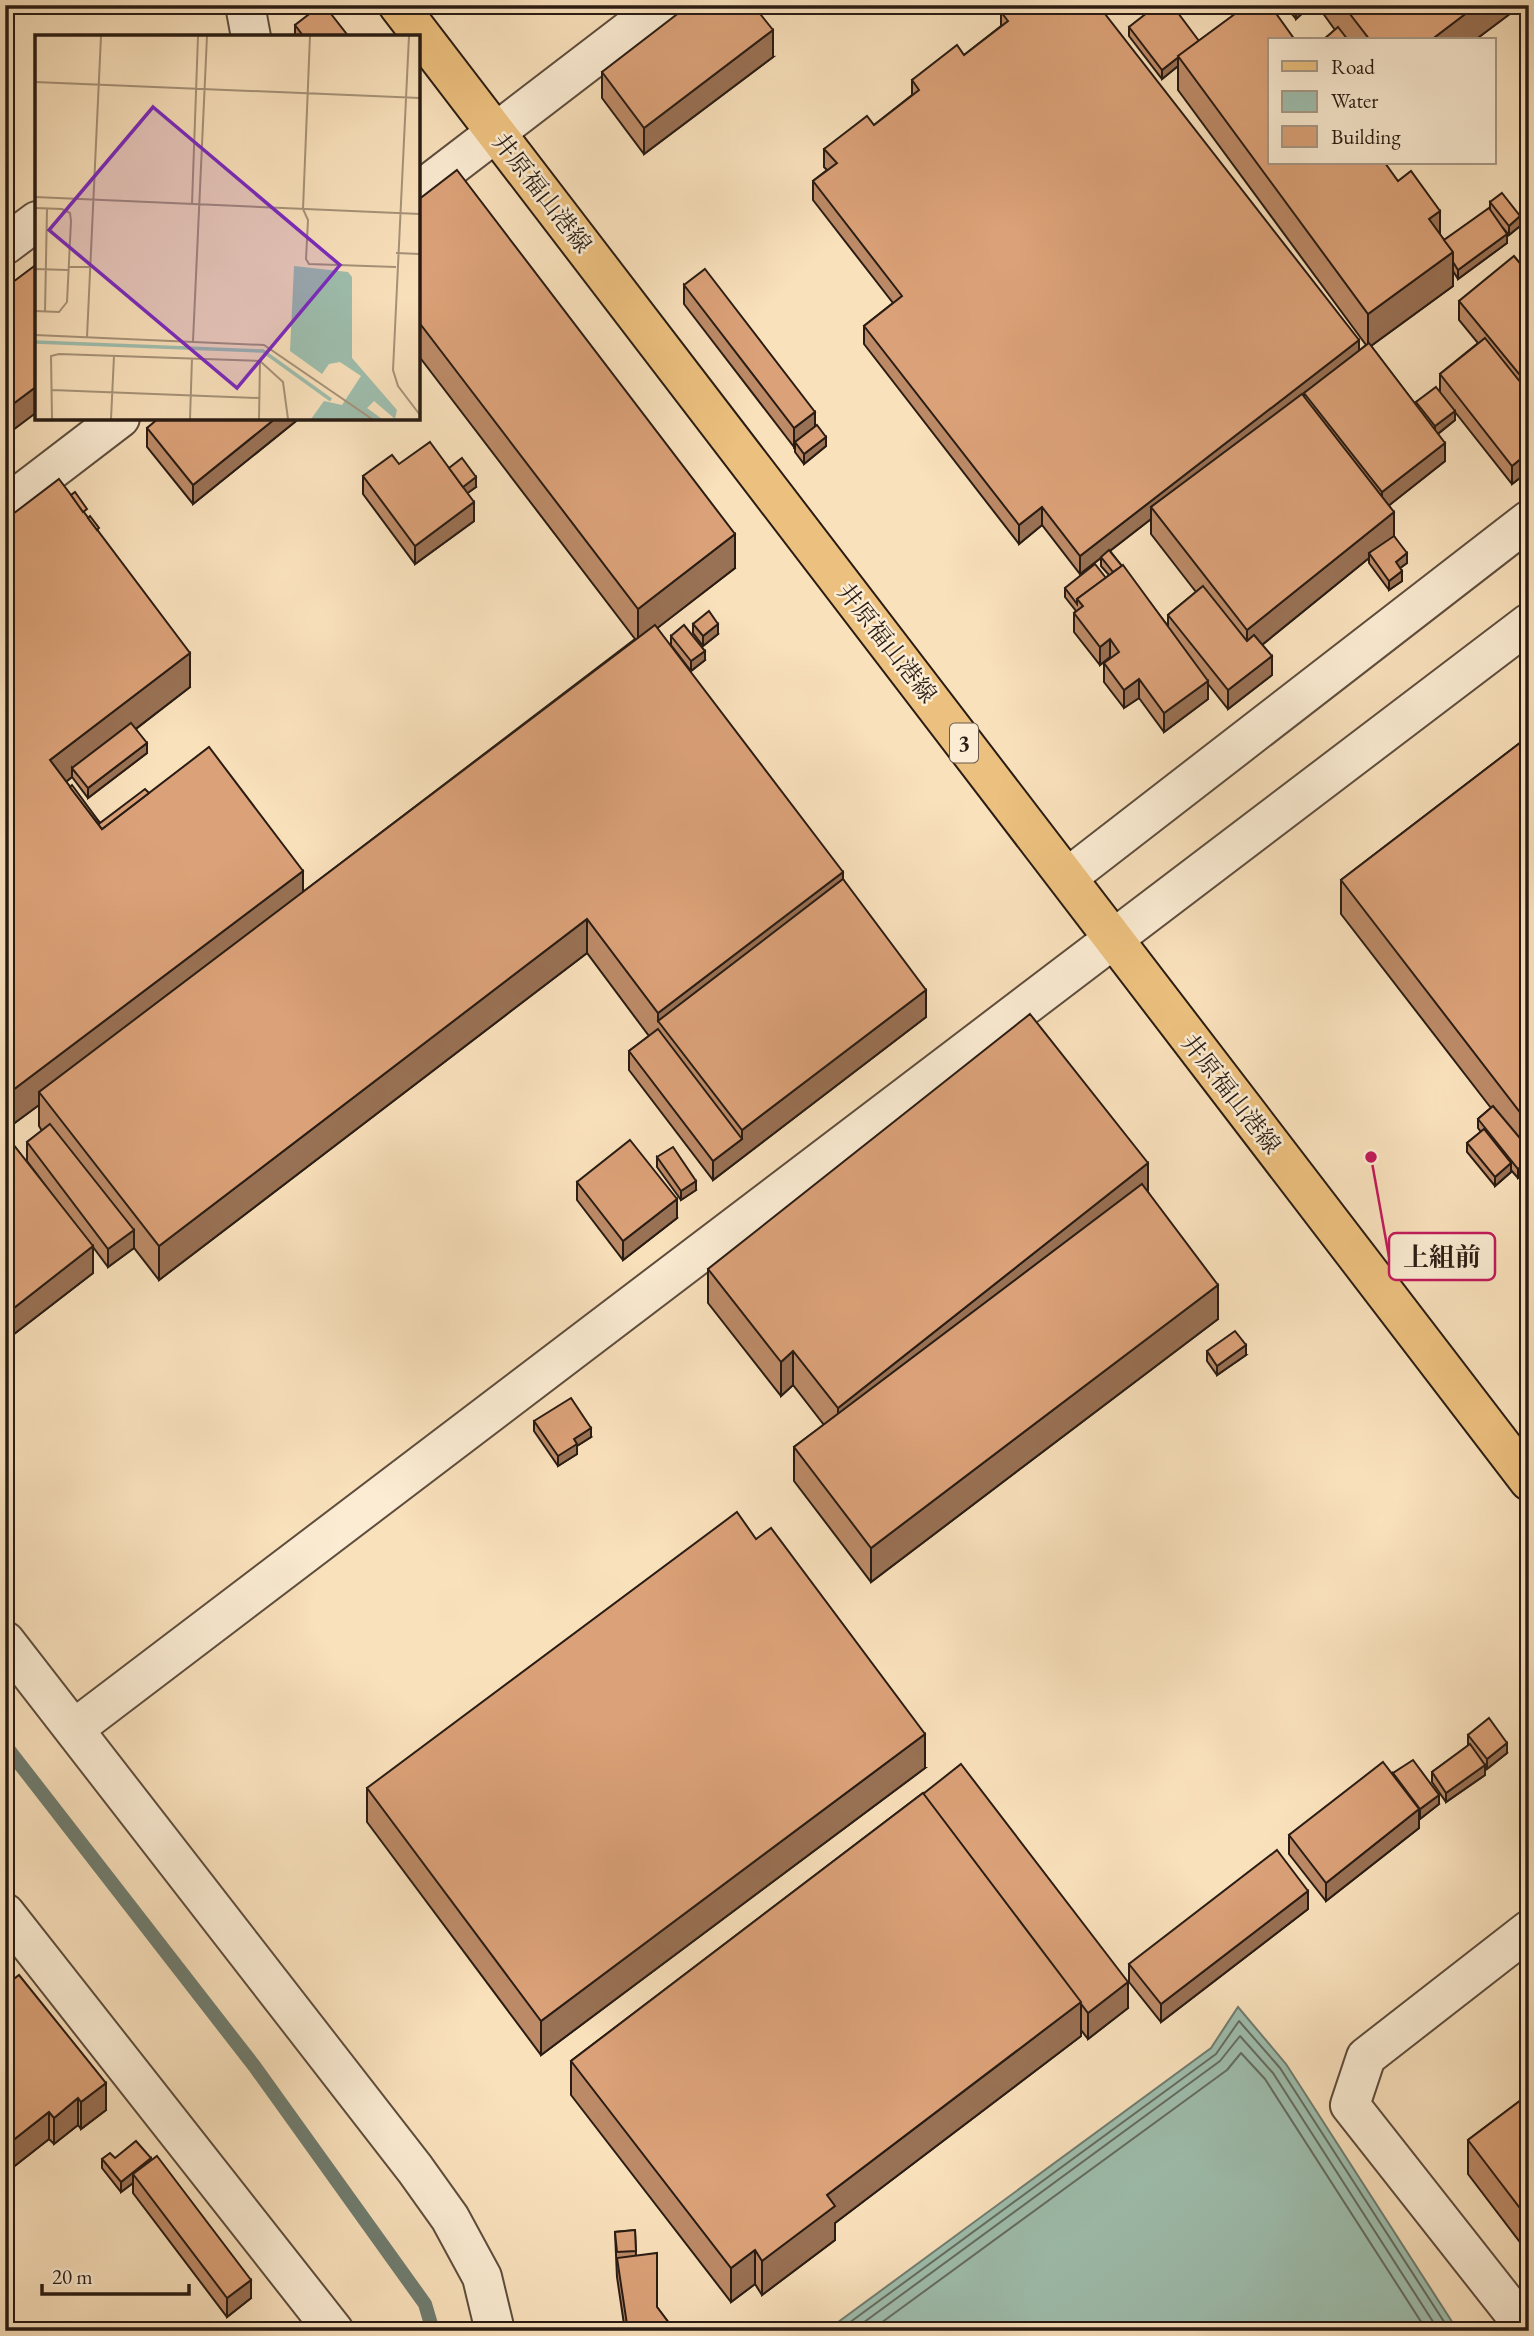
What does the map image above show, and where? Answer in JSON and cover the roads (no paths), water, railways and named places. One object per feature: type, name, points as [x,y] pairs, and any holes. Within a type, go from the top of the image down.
[{"type":"main road","name":"井原福山港線","points":[[398,5],[1529,1481]]},
{"type":"street","points":[[245,5],[251,35]]},
{"type":"street","points":[[420,190],[662,5]]},
{"type":"street","points":[[5,246],[35,223]]},
{"type":"street","points":[[5,506],[117,420]]},
{"type":"street","points":[[1068,877],[1529,520]]},
{"type":"street","points":[[74,1729],[1529,623]]},
{"type":"street","points":[[5,1641],[443,2208],[481,2277],[495,2331]]},
{"type":"street","points":[[5,1913],[334,2331]]},
{"type":"street","points":[[1528,2331],[1350,2105],[1366,2057],[1529,1930]]},
{"type":"water","points":[[1238,2007],[1286,2064],[1458,2331],[826,2331],[1211,2048]]},
{"type":"waterway","points":[[5,1745],[255,2067],[425,2304],[433,2331]]},
{"type":"place","name":"上組前","points":[[1371,1157]]}]
